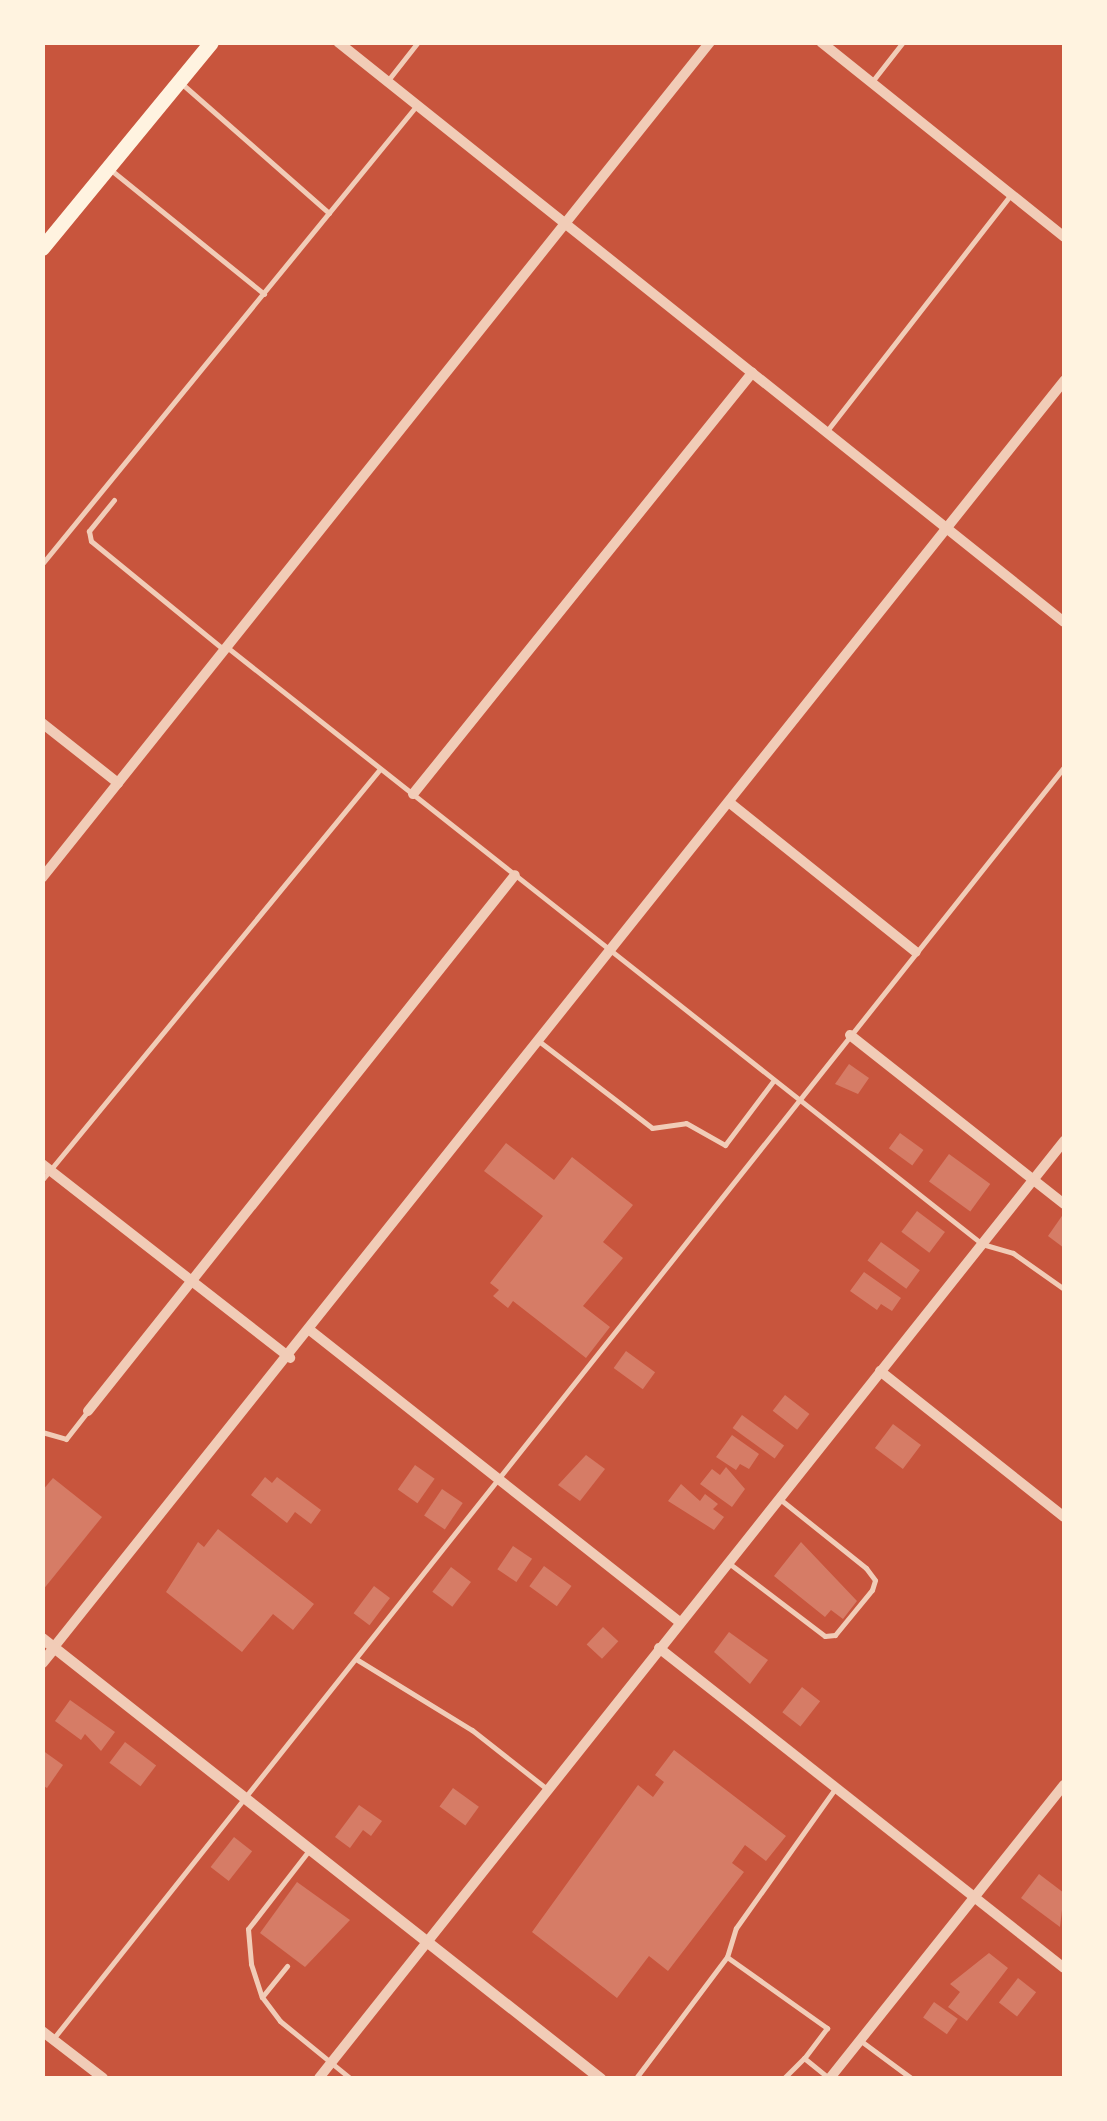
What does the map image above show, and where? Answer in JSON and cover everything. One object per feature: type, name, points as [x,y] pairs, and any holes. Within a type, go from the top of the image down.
[{"type":"main road","points":[[42,248],[211,42]]},
{"type":"street","points":[[338,42],[1064,622]]},
{"type":"street","points":[[42,878],[710,42]]},
{"type":"street","points":[[821,42],[1064,237]]},
{"type":"street","points":[[413,794],[752,373]]},
{"type":"street","points":[[42,1662],[312,1331],[1064,381]]},
{"type":"street","points":[[42,723],[118,783]]},
{"type":"street","points":[[730,803],[916,952]]},
{"type":"street","points":[[88,1410],[515,876]]},
{"type":"street","points":[[850,1034],[1064,1204]]},
{"type":"street","points":[[318,2078],[1064,1141]]},
{"type":"street","points":[[47,1167],[290,1358]]},
{"type":"street","points":[[312,1331],[680,1622]]},
{"type":"street","points":[[880,1372],[1064,1516]]},
{"type":"street","points":[[42,1638],[600,2078]]},
{"type":"street","points":[[659,1648],[1064,1968]]},
{"type":"street","points":[[830,2078],[1064,1785]]},
{"type":"street","points":[[42,2031],[103,2078]]},
{"type":"lane","points":[[387,82],[418,42]]},
{"type":"lane","points":[[871,83],[903,42]]},
{"type":"lane","points":[[179,82],[329,213]]},
{"type":"lane","points":[[42,564],[417,106]]},
{"type":"lane","points":[[108,168],[264,294]]},
{"type":"lane","points":[[826,432],[1011,194]]},
{"type":"lane","points":[[114,500],[89,532],[90,541],[982,1244],[1013,1253],[1064,1289]]},
{"type":"lane","points":[[53,2039],[1064,767]]},
{"type":"lane","points":[[42,1180],[47,1167],[380,769]]},
{"type":"lane","points":[[540,1042],[652,1128],[686,1123],[726,1144],[774,1080]]},
{"type":"lane","points":[[42,1432],[66,1439],[88,1410]]},
{"type":"lane","points":[[728,1562],[825,1636],[835,1636],[872,1590],[875,1580],[866,1568],[779,1498]]},
{"type":"lane","points":[[356,1659],[472,1730],[547,1789]]},
{"type":"lane","points":[[636,2078],[727,1957],[736,1928],[768,1877],[836,1788]]},
{"type":"lane","points":[[310,1849],[248,1929],[262,1998],[350,2078]]},
{"type":"lane","points":[[727,1957],[827,2028],[784,2078]]},
{"type":"lane","points":[[262,1998],[287,1966]]},
{"type":"lane","points":[[860,2041],[911,2078]]},
{"type":"lane","points":[[804,2058],[830,2078]]},
{"type":"building","points":[[849,1064],[869,1078],[858,1094],[835,1084]]},
{"type":"building","points":[[900,1133],[923,1150],[912,1165],[889,1148]]},
{"type":"building","points":[[506,1143],[554,1180],[572,1157],[633,1205],[603,1242],[623,1258],[583,1306],[610,1327],[586,1358],[513,1301],[508,1308],[493,1296],[499,1290],[490,1283],[543,1216],[484,1171]]},
{"type":"building","points":[[949,1154],[990,1184],[970,1211],[929,1182]]},
{"type":"building","points":[[917,1211],[945,1232],[929,1253],[901,1232]]},
{"type":"building","points":[[1064,1213],[1064,1248],[1048,1236]]},
{"type":"building","points":[[881,1242],[920,1270],[906,1289],[867,1261]]},
{"type":"building","points":[[864,1272],[901,1298],[892,1311],[881,1304],[877,1310],[850,1291]]},
{"type":"building","points":[[626,1351],[655,1372],[643,1389],[614,1368]]},
{"type":"building","points":[[785,1395],[809,1414],[797,1430],[773,1411]]},
{"type":"building","points":[[742,1415],[784,1446],[775,1459],[733,1428]]},
{"type":"building","points":[[893,1424],[921,1445],[903,1469],[875,1448]]},
{"type":"building","points":[[732,1435],[759,1454],[749,1469],[740,1464],[736,1470],[716,1457]]},
{"type":"building","points":[[586,1455],[605,1469],[580,1501],[558,1485]]},
{"type":"building","points":[[415,1465],[435,1479],[417,1503],[398,1490]]},
{"type":"building","points":[[726,1467],[745,1489],[732,1507],[700,1484],[712,1469],[720,1475]]},
{"type":"building","points":[[265,1477],[272,1483],[277,1477],[321,1510],[311,1524],[295,1512],[287,1523],[251,1495]]},
{"type":"building","points":[[53,1478],[102,1517],[42,1591],[42,1491]]},
{"type":"building","points":[[681,1484],[700,1501],[705,1494],[718,1504],[713,1509],[724,1517],[714,1530],[668,1501]]},
{"type":"building","points":[[442,1489],[463,1503],[445,1530],[424,1516]]},
{"type":"building","points":[[218,1529],[314,1604],[293,1630],[273,1614],[242,1652],[166,1592],[198,1542],[204,1547]]},
{"type":"building","points":[[801,1542],[857,1601],[843,1619],[831,1610],[825,1617],[774,1576]]},
{"type":"building","points":[[513,1546],[532,1559],[516,1582],[497,1569]]},
{"type":"building","points":[[544,1566],[572,1586],[557,1606],[529,1586]]},
{"type":"building","points":[[451,1567],[471,1582],[452,1607],[432,1592]]},
{"type":"building","points":[[374,1586],[390,1598],[370,1625],[354,1613]]},
{"type":"building","points":[[603,1627],[618,1641],[602,1659],[587,1645]]},
{"type":"building","points":[[729,1632],[768,1660],[750,1684],[714,1652]]},
{"type":"building","points":[[802,1687],[820,1701],[800,1726],[782,1712]]},
{"type":"building","points":[[70,1700],[115,1732],[101,1751],[85,1734],[81,1740],[55,1721]]},
{"type":"building","points":[[125,1742],[156,1765],[140,1786],[109,1763]]},
{"type":"building","points":[[42,1750],[63,1765],[47,1788],[42,1785]]},
{"type":"building","points":[[674,1750],[786,1836],[766,1861],[745,1845],[732,1863],[744,1872],[668,1971],[649,1956],[617,1998],[532,1932],[638,1785],[653,1797],[664,1782],[655,1775]]},
{"type":"building","points":[[453,1788],[479,1807],[465,1825],[439,1807]]},
{"type":"building","points":[[359,1805],[382,1821],[371,1836],[363,1830],[350,1848],[335,1837]]},
{"type":"building","points":[[234,1837],[252,1851],[229,1881],[211,1867]]},
{"type":"building","points":[[1039,1874],[1064,1893],[1060,1927],[1021,1898]]},
{"type":"building","points":[[297,1882],[350,1920],[305,1967],[260,1933]]},
{"type":"building","points":[[989,1953],[1008,1968],[967,2021],[948,2007],[960,1992],[950,1984]]},
{"type":"building","points":[[1018,1978],[1036,1992],[1017,2017],[999,2002]]},
{"type":"building","points":[[934,2002],[958,2019],[947,2034],[923,2018]]}]
